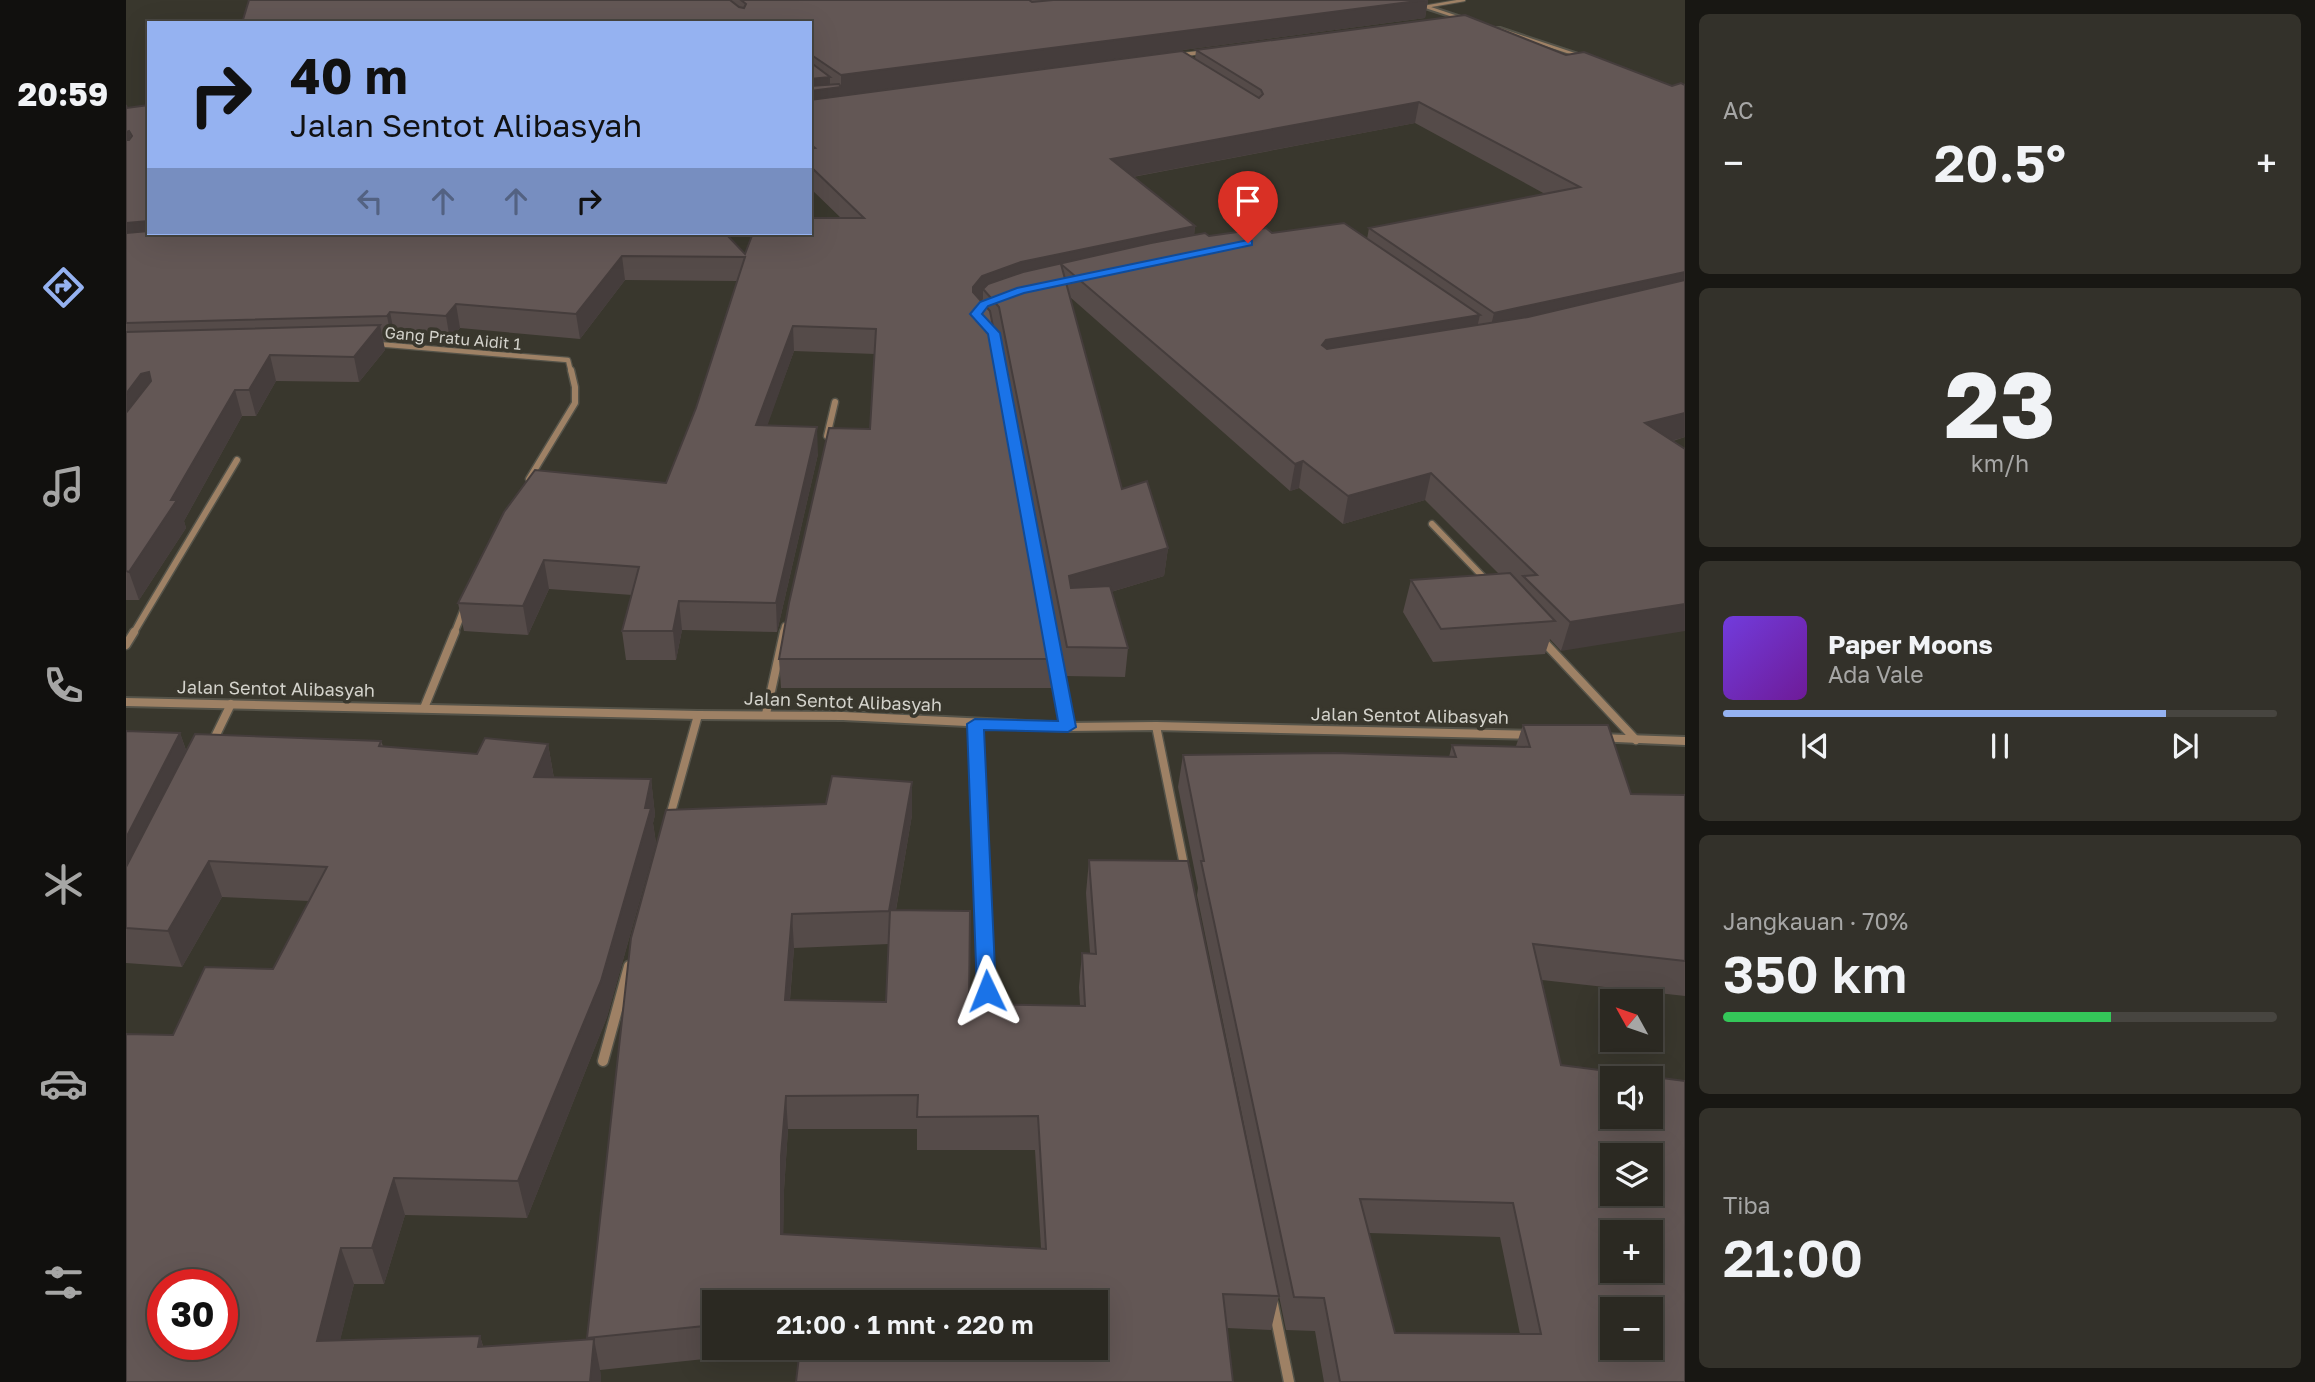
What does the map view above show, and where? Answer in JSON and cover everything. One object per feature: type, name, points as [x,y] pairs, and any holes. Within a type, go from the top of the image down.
[{"type":"street","points":[[1404,0],[1472,22]]},
{"type":"street","points":[[1446,20],[1460,18]]},
{"type":"street","points":[[1485,26],[1595,61]]},
{"type":"street","points":[[1173,56],[1213,51]]},
{"type":"street","name":"Gang Pratu Aidit 1","points":[[373,344],[568,360],[575,387],[575,403],[527,482]]},
{"type":"street","points":[[826,442],[835,402]]},
{"type":"street","points":[[126,645],[237,460]]},
{"type":"street","points":[[1432,524],[1489,583]]},
{"type":"street","points":[[424,708],[468,599]]},
{"type":"street","points":[[766,714],[787,619]]},
{"type":"street","points":[[1050,631],[1068,727]]},
{"type":"street","points":[[1535,632],[1636,740]]},
{"type":"street","name":"Jalan Sentot Alibasyah","points":[[126,702],[698,715],[766,714],[1068,727],[1156,726],[1541,735]]},
{"type":"street","points":[[207,754],[232,704]]},
{"type":"street","points":[[668,822],[698,715]]},
{"type":"street","points":[[975,724],[987,991]]},
{"type":"street","points":[[1156,726],[1186,877]]},
{"type":"street","points":[[1582,737],[1685,741]]},
{"type":"street","points":[[603,1061],[632,955]]},
{"type":"street","points":[[1270,1286],[1289,1382]]},
{"type":"lane","points":[[1424,7],[1465,0]]},
{"type":"building","points":[[249,0],[730,0],[744,8],[746,4],[741,0],[1425,0],[841,75],[812,55],[812,21],[243,21]]},
{"type":"building","points":[[1465,15],[1566,55],[1584,52],[1672,86],[1681,83],[1685,85],[1685,272],[1494,313],[1369,228],[1580,187],[1419,102],[1111,159],[1195,226],[1021,262],[982,276],[973,287],[973,292],[990,311],[1046,600],[1054,647],[1051,647],[1053,659],[779,659],[829,428],[870,429],[876,329],[793,326],[756,425],[817,427],[776,603],[679,601],[673,631],[622,631],[639,567],[544,560],[523,606],[458,603],[504,512],[535,470],[666,483],[696,408],[745,257],[622,256],[576,314],[456,304],[446,316],[390,312],[387,316],[126,323],[126,233],[727,235],[745,254],[752,235],[812,235],[812,218],[864,218],[812,168],[812,149],[815,148],[812,146],[812,100],[1182,51],[1259,98],[1263,94],[1261,90],[1196,50]]},
{"type":"building","points":[[812,64],[830,77],[812,79]]},
{"type":"building","points":[[839,84],[841,87],[812,91],[812,86]]},
{"type":"building","points":[[126,105],[127,108],[147,105],[147,221],[126,223],[126,140],[132,136],[129,131],[126,132]]},
{"type":"building","points":[[1344,223],[1480,315],[1326,340],[1322,345],[1327,349],[1528,317],[1685,280],[1685,413],[1645,423],[1685,449],[1685,604],[1570,622],[1523,576],[1537,575],[1431,473],[1348,496],[1303,461],[1295,464],[1061,264],[1122,489],[1147,481],[1168,548],[1069,576],[1071,588],[1110,586],[1128,648],[1067,647],[999,307],[983,289],[988,284],[1023,272],[1205,233],[1209,236],[1266,228],[1272,233]]},
{"type":"building","points":[[380,325],[354,357],[270,355],[249,390],[235,390],[171,500],[177,500],[129,572],[126,571],[126,413],[151,381],[149,372],[141,374],[126,394],[126,332]]},
{"type":"building","points":[[1510,573],[1555,621],[1441,629],[1411,580]]},
{"type":"building","points":[[1523,725],[1608,725],[1631,794],[1685,795],[1685,961],[1533,944],[1561,1065],[1600,1070],[1600,1129],[1663,1129],[1663,1078],[1685,1081],[1685,1382],[1340,1382],[1324,1298],[1294,1297],[1201,861],[1204,861],[1183,755],[1335,753],[1456,757],[1452,745],[1530,747]],"holes":[[[1360,1199],[1513,1203],[1541,1334],[1395,1333]]]},
{"type":"building","points":[[126,731],[180,733],[126,838]]},
{"type":"building","points":[[195,734],[381,741],[379,746],[477,754],[485,738],[548,744],[534,777],[651,779],[645,808],[651,808],[601,981],[518,1181],[394,1178],[372,1248],[341,1248],[317,1341],[480,1336],[478,1347],[594,1339],[590,1382],[126,1382],[126,1034],[173,1035],[205,967],[273,969],[327,867],[209,861],[168,931],[126,928],[126,867]]},
{"type":"building","points":[[832,776],[912,782],[889,911],[792,914],[785,1000],[886,1002],[890,910],[970,911],[969,1004],[1085,1006],[1082,953],[1096,954],[1089,860],[1188,861],[1279,1296],[1223,1294],[1233,1382],[796,1382],[799,1360],[1108,1360],[1108,1290],[702,1290],[702,1326],[587,1338],[631,938],[666,810],[826,804]],"holes":[[[918,1095],[917,1117],[1038,1116],[1046,1249],[781,1234],[781,1156],[786,1096]]]},
{"type":"route","points":[[987,991],[975,724],[1068,727],[994,333],[976,314],[984,304],[1021,291],[1248,243]]}]
